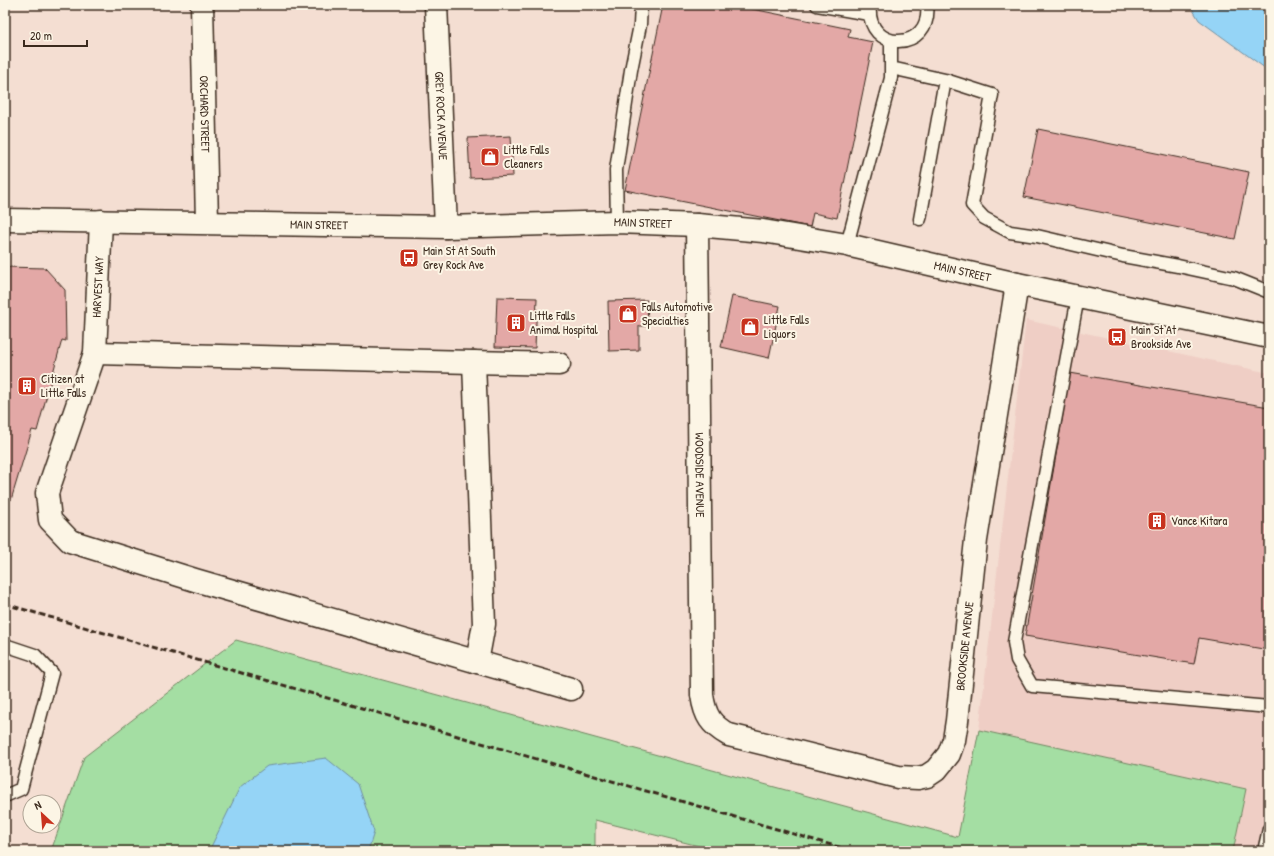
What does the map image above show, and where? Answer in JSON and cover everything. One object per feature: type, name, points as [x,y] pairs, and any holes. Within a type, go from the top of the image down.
[{"type":"street","name":"ORCHARD STREET","points":[[202,5],[206,222]]},
{"type":"street","name":"GREY ROCK AVENUE","points":[[436,5],[446,227]]},
{"type":"street","name":"MAIN STREET","points":[[5,220],[446,227],[617,222],[697,225],[763,231],[847,246],[1017,284],[1269,337]]},
{"type":"street","name":"HARVEST WAY","points":[[101,221],[95,353],[47,493],[50,520],[70,541],[202,582],[571,689]]},
{"type":"street","name":"WOODSIDE AVENUE","points":[[697,225],[702,695],[704,706],[712,723]]},
{"type":"street","name":"BROOKSIDE AVENUE","points":[[712,723],[729,735],[741,739],[898,777],[918,778],[927,776],[936,770],[949,754],[954,740],[957,721],[976,540],[1017,284]]},
{"type":"street","points":[[95,353],[559,364]]},
{"type":"street","points":[[474,362],[484,624],[477,662]]},
{"type":"lane","points":[[617,222],[617,155],[640,25],[641,5]]},
{"type":"lane","points":[[818,5],[869,9],[871,23],[875,31],[882,37],[891,41],[901,42],[911,39],[919,34],[925,25],[928,16],[927,5]]},
{"type":"lane","points":[[847,246],[891,78],[891,41]]},
{"type":"lane","points":[[891,68],[945,80],[992,95],[972,205],[984,218],[1010,232],[1037,236],[1123,256],[1234,278],[1269,292]]},
{"type":"lane","points":[[920,219],[945,80]]},
{"type":"lane","points":[[1078,297],[1014,642],[1017,660],[1032,686],[1269,706]]},
{"type":"lane","points":[[5,645],[35,655],[52,673],[21,789],[5,796]]},
{"type":"lane","points":[[1264,851],[1269,829]]},
{"type":"shaded area","points":[[1026,320],[1269,373],[1269,851],[1233,851],[1246,789],[979,730]]},
{"type":"green space","points":[[236,640],[958,837],[979,730],[1246,789],[1233,851],[719,851],[595,820],[595,851],[51,851],[57,834],[62,834],[62,820],[84,757]]},
{"type":"water","points":[[1190,5],[1269,5],[1269,71],[1199,20]]},
{"type":"water","points":[[326,758],[358,784],[374,832],[368,851],[209,851],[240,787],[267,766]]},
{"type":"building","points":[[663,5],[733,5],[850,29],[848,37],[873,42],[837,218],[813,213],[810,227],[625,190]]},
{"type":"building","points":[[1038,129],[1249,172],[1235,239],[1024,197]]},
{"type":"building","name":"Little Falls Cleaners","points":[[511,136],[513,176],[470,178],[468,138]]},
{"type":"building","name":"Citizen at Little Falls","points":[[5,267],[45,268],[65,290],[66,341],[62,340],[37,431],[32,430],[11,500],[5,498]]},
{"type":"building","name":"Little Falls Liquors","points":[[732,296],[780,306],[769,358],[721,347]]},
{"type":"building","name":"Little Falls Animal Hospital","points":[[497,297],[537,298],[535,348],[495,347]]},
{"type":"building","name":"Falls Automotive Specialties","points":[[647,300],[648,326],[639,326],[639,350],[609,351],[608,301]]},
{"type":"building","name":"Vance Kitara","points":[[1070,373],[1269,407],[1269,650],[1199,638],[1194,664],[1025,636]]},
{"type":"railway","points":[[5,604],[852,851]]},
{"type":"place","name":"Little Falls Cleaners","points":[[490,157]]},
{"type":"place","name":"Main St At South Grey Rock Ave","points":[[409,258]]},
{"type":"place","name":"Falls Automotive Specialties","points":[[628,314]]},
{"type":"place","name":"Little Falls Animal Hospital","points":[[516,323]]},
{"type":"place","name":"Little Falls Liquors","points":[[750,327]]},
{"type":"place","name":"Main St At Brookside Ave","points":[[1117,337]]},
{"type":"place","name":"Citizen at Little Falls","points":[[27,386]]},
{"type":"place","name":"Vance Kitara","points":[[1157,521]]}]
